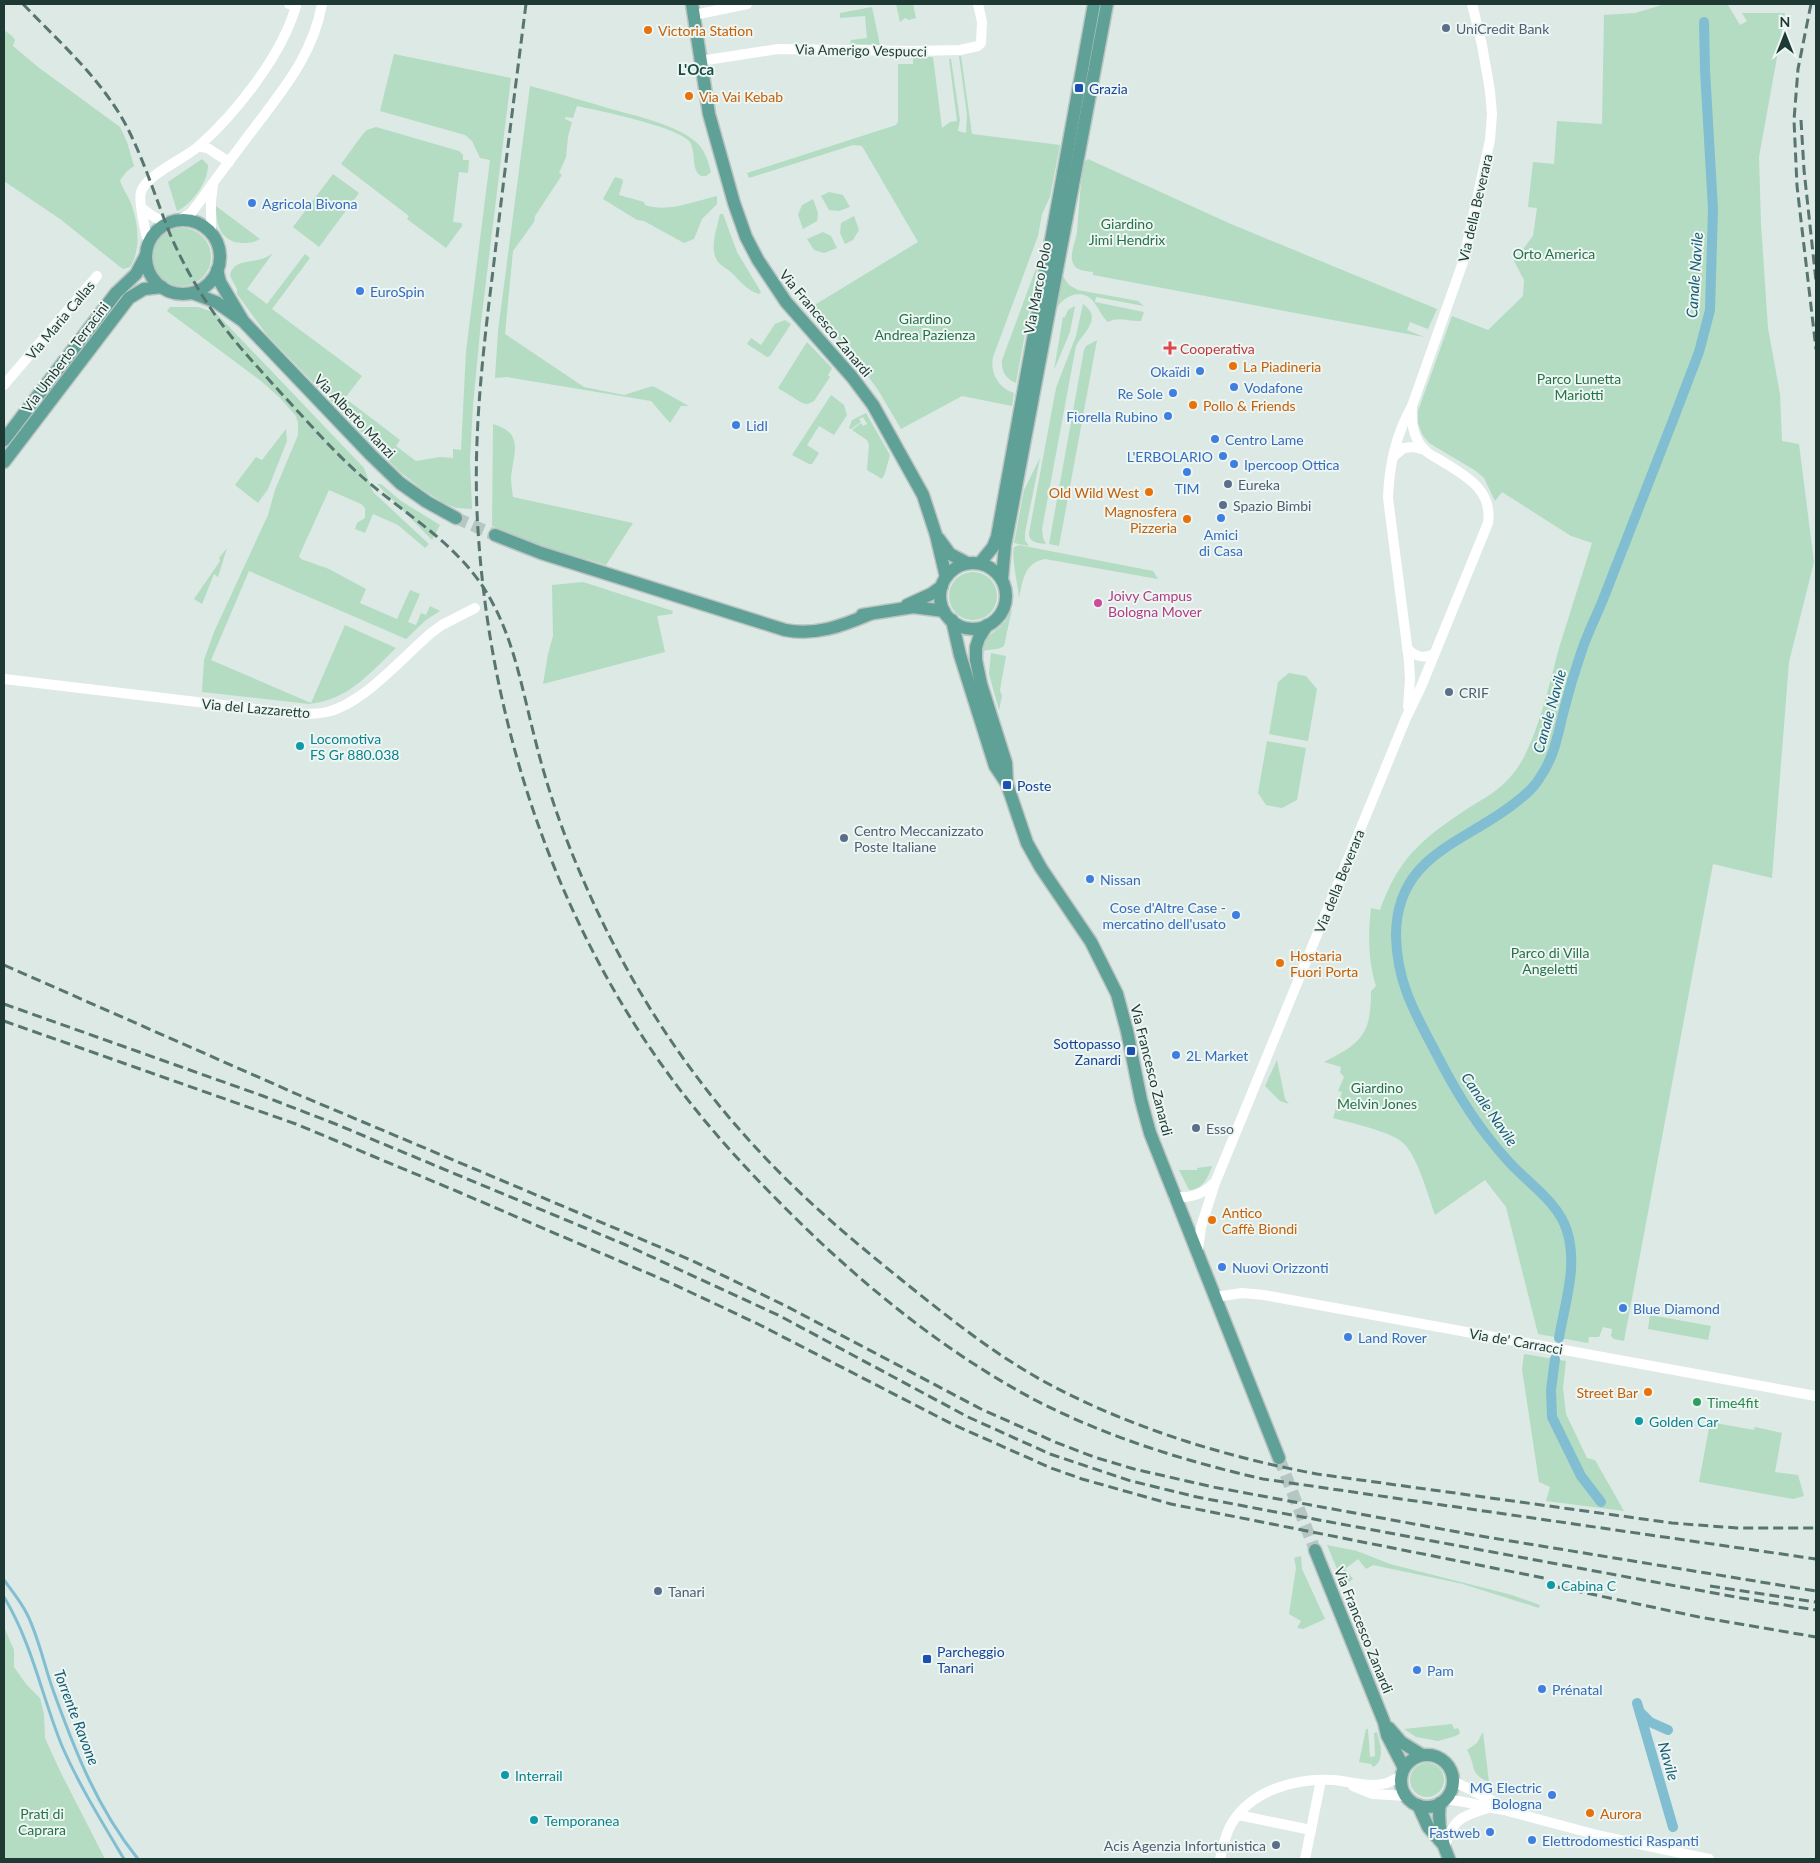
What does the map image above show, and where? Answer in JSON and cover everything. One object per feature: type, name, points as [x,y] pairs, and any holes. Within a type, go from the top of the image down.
[{"type":"main road","name":"Via Marco Polo","points":[[980,564],[993,547],[997,537],[1094,4]]},
{"type":"main road","name":"Via Marco Polo","points":[[1002,579],[1005,545],[1107,4]]},
{"type":"main road","name":"Via Francesco Zanardi","points":[[693,10],[713,131],[736,209],[749,244],[761,266],[791,309],[852,377],[869,400],[923,495],[936,535],[944,582]]},
{"type":"main road","points":[[174,222],[196,223],[211,233],[216,240],[220,253],[217,270],[205,286],[192,293],[174,293],[162,287],[152,276],[147,266],[147,250],[156,232],[174,222]]},
{"type":"main road","name":"Via Umberto Terracini","points":[[4,440],[116,293],[139,271],[147,250]]},
{"type":"main road","name":"Via Alberto Manzi","points":[[217,270],[220,282],[243,321]]},
{"type":"main road","name":"Via Umberto Terracini","points":[[4,462],[129,298],[144,289],[162,287]]},
{"type":"main road","name":"Via Alberto Manzi","points":[[192,293],[216,302],[243,321],[400,483],[427,502],[456,518]]},
{"type":"main road","points":[[495,535],[541,554],[765,624],[804,625],[845,616],[903,608],[926,607],[948,616],[961,626],[971,628],[987,625],[996,619],[1004,607],[1006,588],[1002,579],[990,567],[980,564],[967,564],[955,568],[931,594],[903,608]]},
{"type":"main road","name":"Via Francesco Zanardi","points":[[936,535],[950,554],[967,564]]},
{"type":"main road","points":[[944,582],[940,597],[948,616]]},
{"type":"main road","name":"Via Francesco Zanardi","points":[[948,616],[980,724],[995,766],[1007,784],[1027,843],[1041,868],[1094,948],[1117,994],[1145,1115],[1158,1155],[1279,1458]]},
{"type":"main road","name":"Via Francesco Zanardi","points":[[987,625],[976,647],[976,660],[981,684],[1006,764],[1007,784]]},
{"type":"main road","name":"Via Francesco Zanardi","points":[[1316,1550],[1403,1772]]},
{"type":"main road","name":"Via Francesco Zanardi","points":[[1384,1722],[1401,1742],[1422,1755]]},
{"type":"main road","points":[[1442,1802],[1429,1807],[1418,1805],[1406,1796],[1402,1788],[1403,1772],[1412,1759],[1422,1755],[1434,1755],[1446,1762],[1452,1770],[1453,1781],[1451,1791],[1442,1802],[1438,1821],[1445,1850]]},
{"type":"main road","points":[[1418,1805],[1428,1826],[1445,1850]]},
{"type":"street","points":[[147,250],[140,197],[146,182],[199,146],[236,107],[274,56],[286,35],[296,6],[290,4]]},
{"type":"street","points":[[143,209],[161,221],[174,222],[190,213],[300,66],[313,39],[322,4]]},
{"type":"street","points":[[693,10],[747,4]]},
{"type":"street","name":"Via Amerigo Vespucci","points":[[700,61],[778,49],[960,50],[978,46],[981,43],[982,22],[978,4]]},
{"type":"street","name":"Via della Beverara","points":[[1406,718],[1410,680],[1388,498],[1393,457],[1405,418],[1412,406],[1462,262],[1490,140],[1492,114],[1490,91],[1472,4]]},
{"type":"street","points":[[199,146],[209,149],[228,162]]},
{"type":"street","points":[[211,233],[211,194],[214,182]]},
{"type":"street","name":"Via Maria Callas","points":[[4,386],[97,276]]},
{"type":"street","name":"Via della Beverara","points":[[1197,1254],[1200,1227],[1215,1182],[1488,523],[1488,505],[1480,489],[1469,478],[1425,450],[1415,434],[1412,406]]},
{"type":"street","points":[[1393,457],[1404,448],[1413,447],[1425,450]]},
{"type":"street","name":"Via del Lazzaretto","points":[[4,679],[289,713],[311,714],[327,712],[354,701],[430,633],[475,608]]},
{"type":"street","points":[[1407,648],[1413,654],[1420,656],[1426,657],[1434,654]]},
{"type":"street","points":[[1174,1197],[1197,1195],[1205,1192],[1215,1182]]},
{"type":"street","name":"Via de' Carracci","points":[[1215,1297],[1242,1293],[1264,1295],[1816,1396]]},
{"type":"street","points":[[1220,1859],[1224,1841],[1231,1824],[1238,1815],[1250,1803],[1282,1786],[1297,1781],[1321,1780],[1381,1784],[1403,1772]]},
{"type":"street","points":[[1305,1859],[1321,1780]]},
{"type":"street","points":[[1343,1781],[1374,1794],[1406,1796]]},
{"type":"street","points":[[1453,1781],[1495,1802],[1504,1810]]},
{"type":"street","points":[[1442,1802],[1466,1801],[1601,1836],[1709,1859]]},
{"type":"street","points":[[1445,1850],[1454,1823],[1463,1816],[1488,1808]]},
{"type":"street","points":[[1238,1815],[1311,1830]]},
{"type":"green space","points":[[896,4],[913,4],[916,18],[909,20],[905,18],[900,22]]},
{"type":"green space","points":[[1662,5],[1728,5],[1740,25],[1747,21],[1742,13],[1785,13],[1759,157],[1761,224],[1768,328],[1780,394],[1782,441],[1799,444],[1814,562],[1789,662],[1772,878],[1713,864],[1624,1341],[1614,1339],[1611,1336],[1612,1329],[1603,1327],[1599,1337],[1589,1337],[1588,1343],[1538,1334],[1506,1207],[1485,1180],[1435,1215],[1417,1165],[1402,1142],[1388,1134],[1333,1118],[1337,1105],[1342,1102],[1340,1098],[1342,1092],[1338,1091],[1344,1077],[1340,1072],[1341,1067],[1324,1062],[1356,1043],[1362,1036],[1369,1018],[1371,991],[1376,986],[1369,948],[1371,908],[1380,910],[1395,876],[1414,851],[1437,830],[1502,785],[1512,775],[1528,749],[1541,715],[1559,648],[1592,543],[1571,536],[1502,492],[1495,501],[1484,478],[1476,471],[1429,443],[1422,434],[1418,423],[1418,411],[1452,316],[1488,330],[1523,296],[1524,280],[1514,261],[1533,236],[1537,208],[1528,207],[1533,162],[1554,164],[1557,121],[1602,124],[1604,15],[1635,13]]},
{"type":"green space","points":[[872,7],[880,45],[850,44],[851,40],[867,38],[865,16],[840,18],[840,13]]},
{"type":"green space","points":[[4,30],[15,40],[13,46],[38,67],[120,127],[127,142],[134,166],[120,180],[130,201],[137,225],[136,252],[130,267],[123,269],[60,219],[4,181]]},
{"type":"green space","points":[[394,54],[511,78],[481,322],[473,405],[470,461],[472,509],[456,508],[444,503],[399,471],[267,335],[237,294],[237,289],[230,276],[232,270],[241,263],[267,257],[273,253],[247,289],[267,304],[305,254],[310,258],[272,309],[362,376],[345,398],[400,440],[396,446],[416,461],[440,457],[453,458],[453,449],[461,450],[466,351],[490,160],[480,158],[472,141],[465,135],[380,111]]},
{"type":"green space","name":"Giardino Andrea Pazienza","points":[[959,56],[961,56],[972,134],[1060,145],[1050,197],[1042,214],[1038,236],[993,357],[992,363],[996,379],[1004,388],[1014,393],[1012,406],[962,396],[901,429],[878,390],[862,368],[833,333],[808,309],[918,242],[862,146],[853,145],[749,178],[747,173],[896,125],[898,122],[898,64],[913,64],[913,57],[933,57],[942,128],[950,122],[957,121],[949,59],[951,59],[960,120],[958,131],[966,133],[967,115]]},
{"type":"green space","points":[[530,86],[667,126],[696,142],[706,156],[711,172],[706,176],[701,176],[694,164],[691,145],[681,135],[636,120],[577,106],[573,118],[565,117],[565,119],[572,122],[566,157],[559,173],[562,175],[535,216],[534,222],[513,251],[505,334],[584,387],[624,395],[653,386],[689,406],[681,406],[670,423],[651,401],[507,377],[495,378],[498,331]]},
{"type":"green space","points":[[376,127],[459,151],[463,155],[463,160],[469,160],[468,173],[459,172],[453,222],[462,223],[462,226],[446,248],[407,219],[409,216],[341,164],[363,134],[367,130]]},
{"type":"green space","points":[[202,159],[208,165],[202,185],[193,198],[177,211],[168,182]]},
{"type":"green space","name":"Giardino Jimi Hendrix","points":[[1088,159],[1231,224],[1437,309],[1428,329],[1410,322],[1407,330],[1424,337],[1093,275],[1093,272],[1079,269],[1074,266],[1072,256],[1077,232],[1084,162]]},
{"type":"green space","points":[[333,174],[359,193],[319,247],[293,227]]},
{"type":"green space","points":[[615,177],[623,181],[619,195],[644,202],[645,205],[662,208],[672,207],[717,196],[717,204],[702,219],[694,239],[684,243],[644,221],[637,220],[603,199]]},
{"type":"green space","points":[[829,192],[843,195],[850,207],[839,211],[829,210],[821,196]]},
{"type":"green space","points":[[813,199],[818,213],[817,221],[803,229],[798,215],[802,205]]},
{"type":"green space","points":[[216,206],[260,239],[244,243],[225,237],[217,220]]},
{"type":"green space","points":[[720,214],[723,214],[737,252],[761,292],[759,294],[746,286],[719,263],[716,258],[714,239]]},
{"type":"green space","points":[[854,216],[859,230],[853,240],[845,244],[840,233],[841,223]]},
{"type":"green space","points":[[182,228],[193,230],[206,241],[211,257],[209,268],[198,281],[182,286],[171,284],[158,273],[153,257],[155,246],[166,233]]},
{"type":"green space","points":[[823,232],[831,236],[837,248],[824,253],[814,250],[807,239]]},
{"type":"green space","points":[[1038,263],[1016,383],[1005,374],[1002,368],[1002,360]]},
{"type":"green space","points":[[1062,275],[1069,285],[1078,290],[1138,301],[1144,306],[1096,297],[1095,302],[1144,312],[1141,321],[1120,319],[1108,322],[1089,297],[1078,294],[1067,298],[1058,306],[1055,312],[1033,428]]},
{"type":"green space","points":[[1083,304],[1092,315],[1092,320],[1076,346],[1042,529],[1046,544],[1034,542],[1029,533],[1056,388],[1076,336]]},
{"type":"green space","points":[[1075,306],[1070,332],[1054,370],[1063,317],[1065,317],[1068,310]]},
{"type":"green space","points":[[170,307],[198,307],[216,313],[364,468],[373,492],[429,544],[425,548],[398,525],[373,514],[365,533],[355,529],[357,523],[365,518],[365,508],[361,504],[329,490],[299,556],[301,559],[329,569],[366,589],[360,603],[397,619],[410,590],[420,594],[408,622],[416,625],[421,613],[426,615],[430,606],[440,611],[426,620],[406,639],[249,571],[211,660],[311,703],[345,625],[396,648],[357,684],[347,691],[323,702],[309,704],[202,692],[204,660],[214,632],[268,515],[275,490],[298,435],[298,423],[296,416],[280,398],[261,381],[167,311]]},
{"type":"green space","points":[[785,320],[791,324],[770,356],[767,357],[747,344],[751,338],[761,345],[775,324]]},
{"type":"green space","points":[[1097,340],[1059,546],[1049,544],[1084,350],[1086,346]]},
{"type":"green space","points":[[807,342],[832,368],[828,375],[830,377],[814,401],[808,404],[802,403],[778,388]]},
{"type":"green space","points":[[831,395],[844,405],[847,415],[834,435],[819,426],[807,445],[819,453],[812,464],[809,464],[792,455]]},
{"type":"green space","points":[[866,413],[890,455],[882,479],[867,470],[869,445],[867,440],[852,430],[861,423],[863,426],[867,424],[863,417],[859,419],[861,422],[851,429],[849,428],[852,420]]},
{"type":"green space","points":[[493,424],[509,433],[515,444],[511,477],[513,497],[633,523],[606,565],[538,545],[492,526]]},
{"type":"green space","points":[[286,429],[287,441],[268,489],[258,503],[235,485],[256,457],[262,460]]},
{"type":"green space","points":[[1040,458],[1025,533],[1025,540],[1029,546],[1014,543],[1024,490]]},
{"type":"green space","points":[[377,484],[381,484],[401,501],[440,525],[432,540]]},
{"type":"green space","points":[[1019,545],[1153,571],[1158,579],[1045,559],[1038,561],[1029,568],[1023,579],[1019,598],[1013,552],[1014,547]]},
{"type":"green space","points":[[227,548],[218,577],[214,574],[202,604],[194,599]]},
{"type":"green space","points":[[973,572],[982,574],[990,579],[995,587],[997,596],[995,605],[990,613],[982,618],[973,620],[964,618],[956,613],[951,605],[949,596],[951,587],[956,579],[964,574]]},
{"type":"green space","points":[[583,582],[673,611],[672,614],[657,616],[665,652],[543,684],[553,636],[552,585]]},
{"type":"green space","points":[[1012,609],[1004,646],[982,652],[986,639],[1003,624]]},
{"type":"green space","points":[[991,653],[1006,656],[1000,690],[1002,696],[999,710],[989,674]]},
{"type":"green space","points":[[1289,673],[1306,676],[1317,689],[1308,741],[1269,734],[1278,682]]},
{"type":"green space","points":[[1267,741],[1306,748],[1297,800],[1282,808],[1266,805],[1258,793]]},
{"type":"green space","points":[[1277,1060],[1285,1099],[1289,1104],[1280,1101],[1265,1086]]},
{"type":"green space","points":[[1212,1166],[1207,1179],[1198,1188],[1189,1190],[1179,1170],[1197,1170],[1197,1168]]},
{"type":"green space","points":[[1650,1315],[1711,1326],[1708,1340],[1648,1329]]},
{"type":"green space","points":[[1524,1354],[1566,1361],[1563,1388],[1566,1414],[1587,1458],[1595,1460],[1624,1511],[1546,1501],[1550,1487],[1539,1482],[1522,1369]]},
{"type":"green space","points":[[1710,1422],[1754,1430],[1755,1427],[1782,1433],[1775,1472],[1798,1475],[1804,1496],[1793,1499],[1699,1482]]},
{"type":"green space","points":[[1327,1545],[1357,1551],[1390,1564],[1512,1595],[1540,1605],[1539,1608],[1463,1584],[1373,1565],[1366,1569],[1358,1559],[1345,1569],[1353,1579],[1344,1586]]},
{"type":"green space","points":[[1301,1556],[1302,1569],[1325,1619],[1303,1629],[1297,1628],[1301,1621],[1289,1614],[1296,1568],[1294,1558]]},
{"type":"green space","name":"Prati di Caprara","points":[[4,1627],[14,1650],[14,1667],[26,1684],[40,1698],[44,1714],[45,1738],[105,1859],[4,1859]]},
{"type":"green space","points":[[1452,1724],[1454,1729],[1458,1728],[1460,1733],[1438,1741],[1416,1737],[1404,1729]]},
{"type":"green space","points":[[1366,1729],[1368,1729],[1370,1757],[1375,1756],[1374,1733],[1377,1732],[1380,1746],[1380,1761],[1373,1767],[1371,1764],[1359,1762]]},
{"type":"green space","points":[[1483,1732],[1489,1782],[1482,1779],[1475,1772],[1467,1750],[1477,1743]]},
{"type":"green space","points":[[1427,1763],[1434,1764],[1439,1768],[1443,1773],[1443,1787],[1439,1792],[1434,1796],[1427,1797],[1420,1796],[1415,1792],[1411,1787],[1410,1780],[1411,1773],[1415,1768],[1420,1764]]},
{"type":"waterway","name":"Canale Navile","points":[[1559,1338],[1571,1271],[1570,1244],[1563,1221],[1550,1202],[1498,1149],[1478,1123],[1452,1083],[1408,997],[1397,953],[1396,936],[1399,909],[1407,887],[1420,869],[1436,854],[1495,817],[1528,792],[1549,762],[1584,643],[1616,567],[1699,352],[1710,310],[1713,209],[1704,22]]},
{"type":"waterway","name":"Canale Navile","points":[[1555,1359],[1551,1390],[1552,1417],[1581,1476],[1601,1502]]},
{"type":"waterway","name":"Torrente Ravone","points":[[4,1580],[22,1605],[31,1623],[61,1713],[88,1778],[123,1840],[138,1859]]},
{"type":"waterway","points":[[4,1597],[22,1633],[62,1746],[91,1803],[124,1859]]},
{"type":"waterway","name":"Navile","points":[[1637,1703],[1673,1827]]},
{"type":"waterway","points":[[1640,1712],[1650,1722],[1668,1730]]},
{"type":"tunnel","points":[[456,518],[495,535]]},
{"type":"tunnel","points":[[1279,1458],[1315,1550]]},
{"type":"railway","points":[[23,4],[80,63],[118,111],[140,155],[182,260],[210,308],[227,331],[260,370],[340,456],[378,490],[432,532],[465,564],[480,582],[500,618],[513,652],[545,776],[570,848],[602,920],[639,990],[706,1090],[775,1168],[846,1234],[955,1322],[1026,1371],[1110,1413],[1212,1449],[1247,1459],[1317,1474],[1672,1523],[1737,1528],[1816,1528]]},
{"type":"railway","points":[[526,4],[490,295],[480,396],[476,463],[478,530],[486,607],[499,684],[517,760],[542,834],[571,906],[606,976],[646,1042],[692,1105],[753,1175],[819,1241],[895,1307],[949,1347],[1006,1384],[1062,1413],[1118,1437],[1175,1456],[1263,1479],[1816,1559]]},
{"type":"railway","points":[[1811,4],[1798,69],[1794,120],[1797,186],[1816,349]]},
{"type":"railway","points":[[1801,120],[1804,170],[1816,281]]},
{"type":"railway","points":[[296,747],[304,746]]},
{"type":"railway","points":[[4,965],[299,1095],[693,1261],[786,1306],[981,1409],[1094,1457],[1134,1469],[1213,1487],[1474,1535],[1816,1591]]},
{"type":"railway","points":[[4,1004],[263,1096],[333,1123],[626,1245],[780,1316],[968,1417],[1050,1454],[1131,1481],[1197,1497],[1741,1598],[1816,1610]]},
{"type":"railway","points":[[4,1021],[296,1124],[461,1193],[673,1284],[758,1324],[952,1424],[1051,1468],[1082,1479],[1171,1504],[1544,1578]]},
{"type":"railway","points":[[1710,1586],[1816,1602]]},
{"type":"railway","points":[[1558,1587],[1699,1617],[1816,1637]]},
{"type":"place","name":"UniCredit Bank","points":[[1446,28]]},
{"type":"place","name":"Victoria Station","points":[[648,30]]},
{"type":"place","name":"Grazia","points":[[1079,88]]},
{"type":"place","name":"Via Vai Kebab","points":[[689,96]]},
{"type":"place","name":"Agricola Bivona","points":[[252,203]]},
{"type":"place","name":"EuroSpin","points":[[360,291]]},
{"type":"place","name":"Cooperativa","points":[[1170,348]]},
{"type":"place","name":"La Piadineria","points":[[1233,366]]},
{"type":"place","name":"Okaïdi","points":[[1200,371]]},
{"type":"place","name":"Vodafone","points":[[1234,387]]},
{"type":"place","name":"Re Sole","points":[[1173,393]]},
{"type":"place","name":"Pollo & Friends","points":[[1193,405]]},
{"type":"place","name":"Fiorella Rubino","points":[[1168,416]]},
{"type":"place","name":"Lidl","points":[[736,425]]},
{"type":"place","name":"Centro Lame","points":[[1215,439]]},
{"type":"place","name":"L'ERBOLARIO","points":[[1223,456]]},
{"type":"place","name":"Ipercoop Ottica","points":[[1234,464]]},
{"type":"place","name":"TIM","points":[[1187,472]]},
{"type":"place","name":"Eureka","points":[[1228,484]]},
{"type":"place","name":"Old Wild West","points":[[1149,492]]},
{"type":"place","name":"Spazio Bimbi","points":[[1223,505]]},
{"type":"place","name":"Amici di Casa","points":[[1221,518]]},
{"type":"place","name":"Magnosfera Pizzeria","points":[[1187,519]]},
{"type":"place","name":"Joivy Campus Bologna Mover","points":[[1098,603]]},
{"type":"place","name":"CRIF","points":[[1449,692]]},
{"type":"place","name":"Locomotiva FS Gr 880.038","points":[[300,746]]},
{"type":"place","name":"Poste","points":[[1007,785]]},
{"type":"place","name":"Centro Meccanizzato Poste Italiane","points":[[844,838]]},
{"type":"place","name":"Nissan","points":[[1090,879]]},
{"type":"place","name":"Cose d'Altre Case - mercatino dell'usato","points":[[1236,915]]},
{"type":"place","name":"Hostaria Fuori Porta","points":[[1280,963]]},
{"type":"place","name":"Sottopasso Zanardi","points":[[1131,1051]]},
{"type":"place","name":"2L Market","points":[[1176,1055]]},
{"type":"place","name":"Esso","points":[[1196,1128]]},
{"type":"place","name":"Antico Caffè Biondi","points":[[1212,1220]]},
{"type":"place","name":"Nuovi Orizzonti","points":[[1222,1267]]},
{"type":"place","name":"Blue Diamond","points":[[1623,1308]]},
{"type":"place","name":"Land Rover","points":[[1348,1337]]},
{"type":"place","name":"Street Bar","points":[[1648,1392]]},
{"type":"place","name":"Time4fit","points":[[1697,1402]]},
{"type":"place","name":"Golden Car","points":[[1639,1421]]},
{"type":"place","name":"Cabina C","points":[[1551,1585]]},
{"type":"place","name":"Tanari","points":[[658,1591]]},
{"type":"place","name":"Parcheggio Tanari","points":[[927,1659]]},
{"type":"place","name":"Pam","points":[[1417,1670]]},
{"type":"place","name":"Prénatal","points":[[1542,1689]]},
{"type":"place","name":"Interrail","points":[[505,1775]]},
{"type":"place","name":"MG Electric Bologna","points":[[1552,1795]]},
{"type":"place","name":"Aurora","points":[[1590,1813]]},
{"type":"place","name":"Temporanea","points":[[534,1820]]},
{"type":"place","name":"Fastweb","points":[[1490,1832]]},
{"type":"place","name":"Elettrodomestici Raspanti","points":[[1532,1840]]},
{"type":"place","name":"Acis Agenzia Infortunistica","points":[[1276,1845]]},
{"type":"district","name":"L'Oca","points":[[696,69]]},
{"type":"park label","name":"Orto America","points":[[1554,253]]},
{"type":"park label","name":"Parco Lunetta Mariotti","points":[[1579,386]]},
{"type":"park label","name":"Parco di Villa Angeletti","points":[[1550,960]]},
{"type":"park label","name":"Giardino Melvin Jones","points":[[1377,1096]]}]
